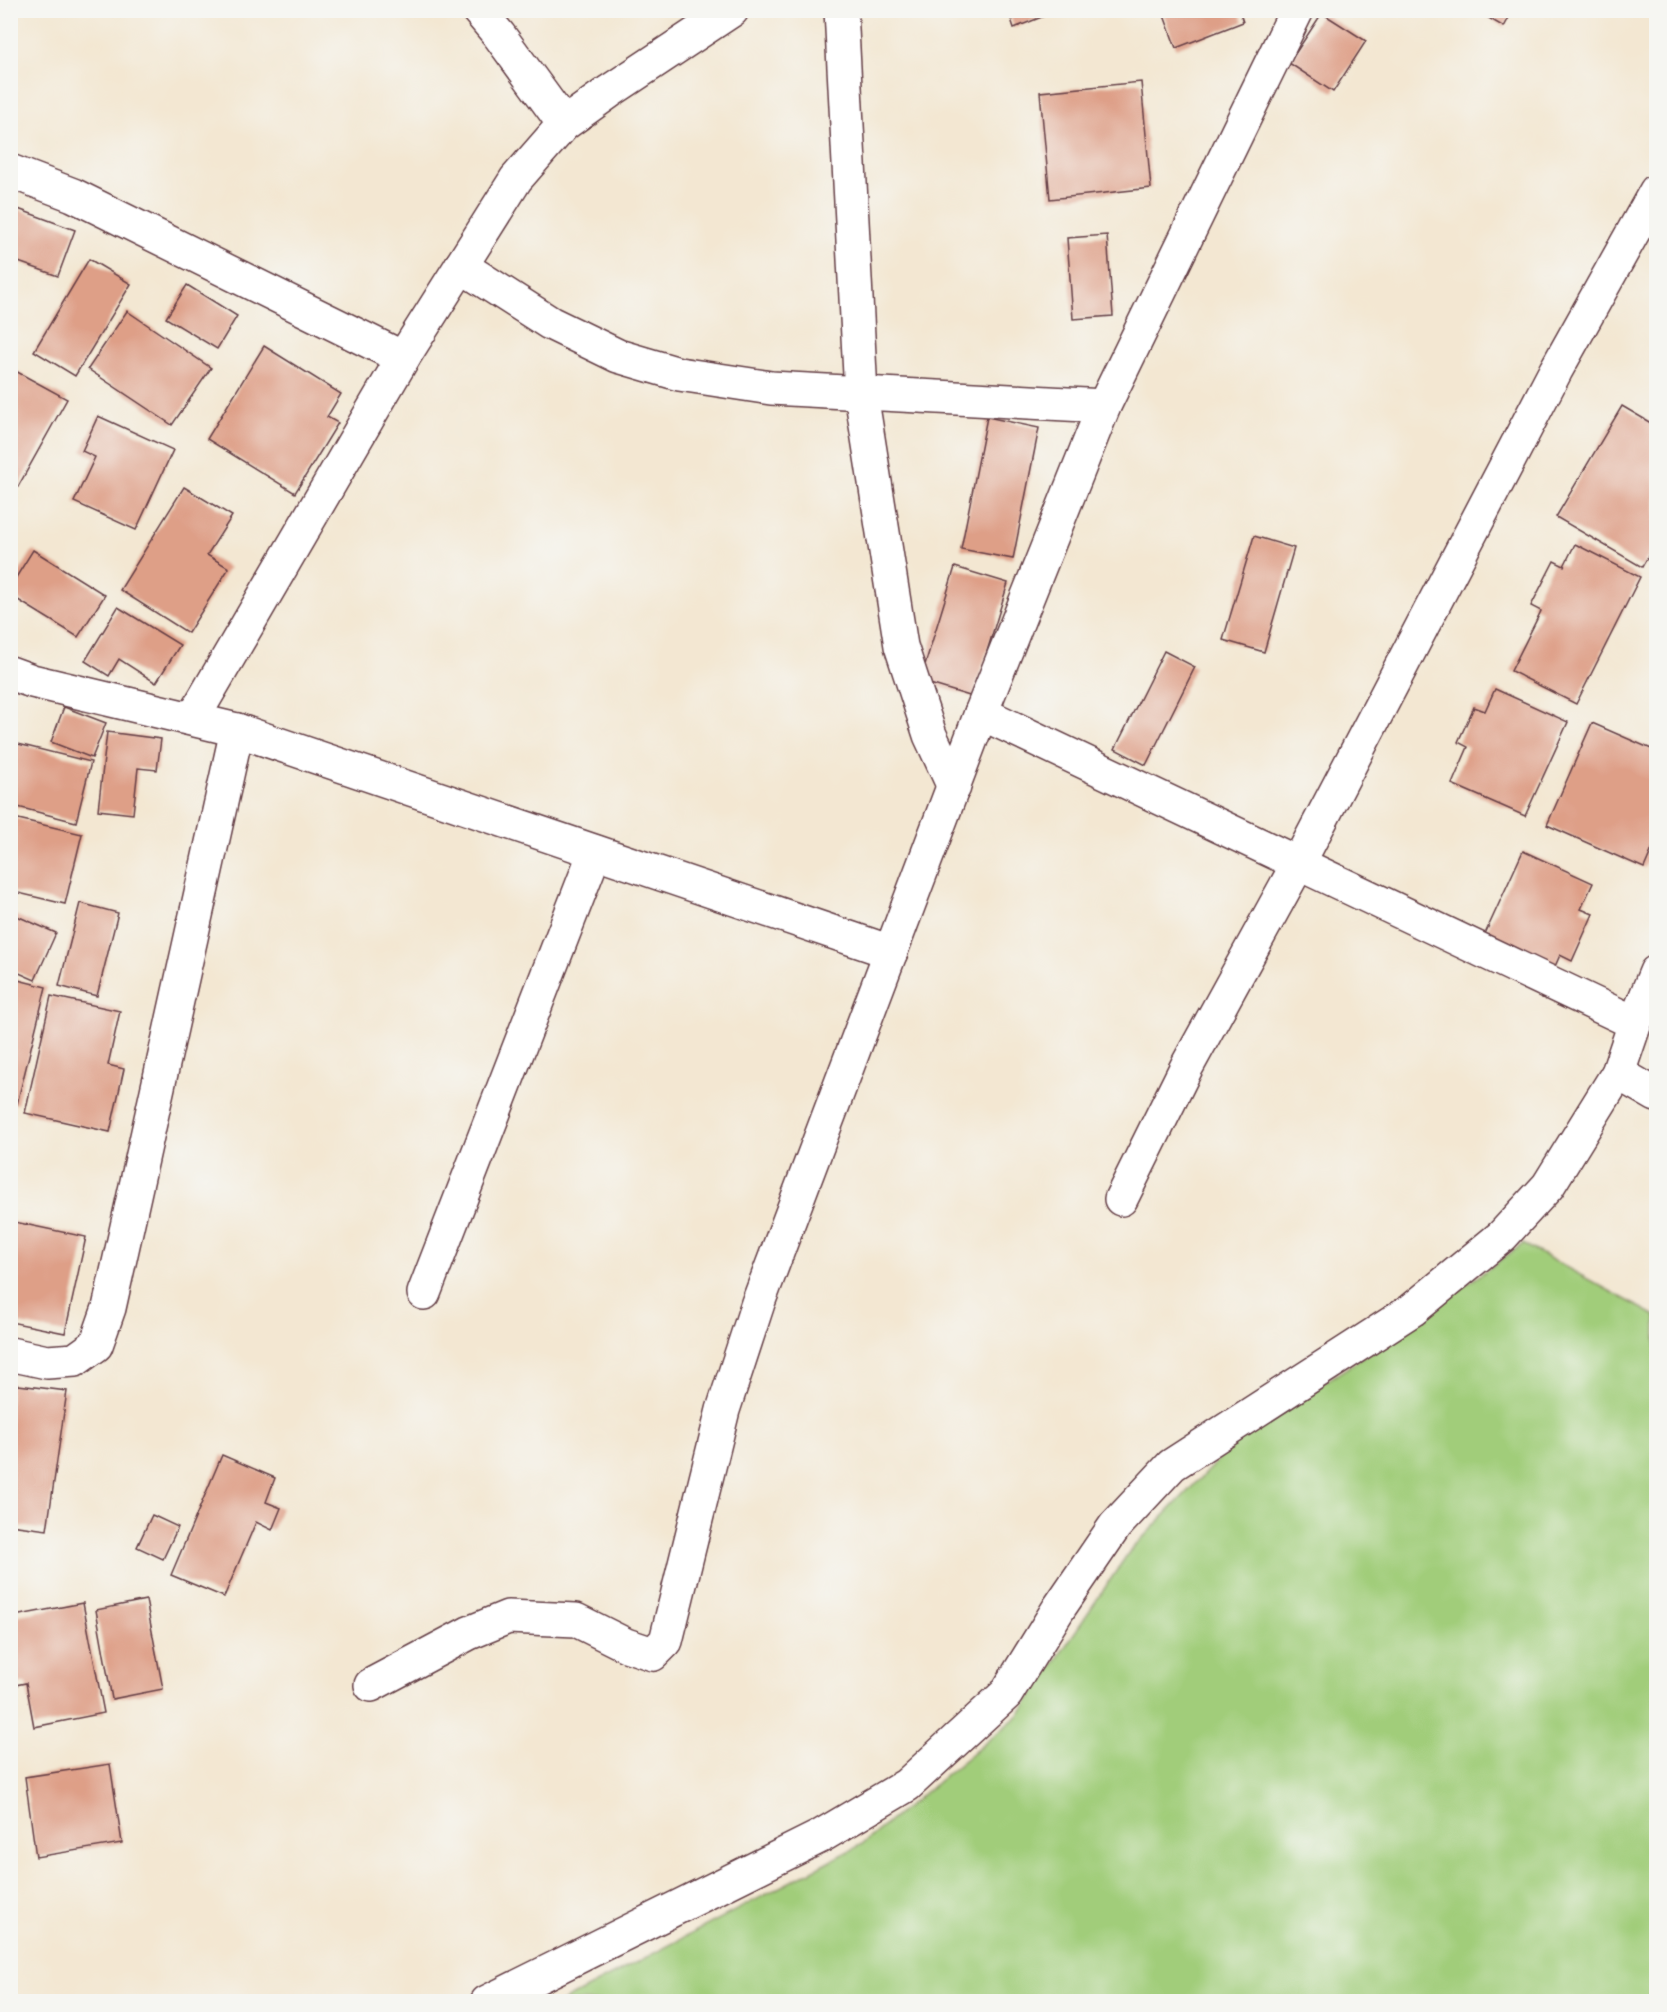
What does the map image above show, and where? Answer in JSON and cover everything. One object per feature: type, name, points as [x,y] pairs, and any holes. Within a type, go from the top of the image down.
[{"type":"street","points":[[478,10],[499,34],[564,124]]},
{"type":"street","points":[[193,718],[404,358],[516,179],[564,124],[732,10]]},
{"type":"street","points":[[841,10],[861,394],[901,645],[930,735],[954,788]]},
{"type":"street","points":[[371,1685],[469,1633],[508,1617],[576,1620],[626,1645],[653,1654],[666,1641],[723,1410],[758,1303],[981,712],[1104,406],[1297,10]]},
{"type":"street","points":[[10,171],[73,195],[404,358]]},
{"type":"street","points":[[1121,1199],[1193,1056],[1298,864],[1556,370],[1656,191]]},
{"type":"street","points":[[461,266],[550,323],[618,356],[679,374],[771,388],[1104,406]]},
{"type":"street","points":[[10,673],[32,681],[237,730],[891,952]]},
{"type":"street","points":[[981,712],[1635,1023]]},
{"type":"street","points":[[10,1354],[47,1362],[75,1360],[96,1345],[103,1326],[109,1308],[237,730]]},
{"type":"street","points":[[424,1293],[595,852]]},
{"type":"street","points":[[488,2001],[821,1836],[907,1785],[1006,1694],[1059,1608],[1115,1526],[1172,1465],[1412,1311],[1503,1236],[1548,1186],[1618,1073],[1656,972]]},
{"type":"street","points":[[1618,1073],[1656,1095]]},
{"type":"green space","points":[[1523,1244],[1656,1316],[1656,2001],[561,2002],[862,1844],[1019,1715],[1129,1552],[1242,1435],[1375,1350]]},
{"type":"building","points":[[1008,10],[1057,10],[1057,11],[1014,28]]},
{"type":"building","points":[[1162,10],[1239,10],[1243,22],[1176,48]]},
{"type":"building","points":[[1475,10],[1513,10],[1504,27]]},
{"type":"building","points":[[1322,13],[1366,41],[1333,92],[1289,63]]},
{"type":"building","points":[[1141,82],[1151,188],[1050,199],[1040,92]]},
{"type":"building","points":[[10,206],[75,230],[58,276],[10,259]]},
{"type":"building","points":[[1107,235],[1113,316],[1073,319],[1067,238]]},
{"type":"building","points":[[89,259],[131,284],[75,376],[34,351]]},
{"type":"building","points":[[187,285],[237,316],[217,349],[166,318]]},
{"type":"building","points":[[127,311],[211,368],[172,425],[88,369]]},
{"type":"building","points":[[264,346],[341,394],[327,417],[338,423],[295,493],[207,439]]},
{"type":"building","points":[[10,368],[67,399],[10,501]]},
{"type":"building","points":[[1622,406],[1656,426],[1656,542],[1642,567],[1556,517]]},
{"type":"building","points":[[98,416],[173,450],[136,530],[74,502],[95,457],[82,451]]},
{"type":"building","points":[[987,417],[1039,428],[1013,559],[961,549]]},
{"type":"building","points":[[184,487],[232,516],[207,555],[229,568],[188,633],[120,590]]},
{"type":"building","points":[[1254,536],[1294,548],[1264,652],[1223,640]]},
{"type":"building","points":[[1575,544],[1640,577],[1576,704],[1511,671],[1541,611],[1531,606],[1554,561],[1564,566]]},
{"type":"building","points":[[33,550],[105,595],[78,637],[10,595],[10,587]]},
{"type":"building","points":[[955,567],[1008,583],[973,697],[920,681]]},
{"type":"building","points":[[118,607],[180,645],[156,683],[119,659],[109,676],[85,661]]},
{"type":"building","points":[[1164,651],[1195,667],[1146,765],[1115,749]]},
{"type":"building","points":[[1495,689],[1568,722],[1525,816],[1452,784],[1468,747],[1458,742],[1474,707],[1485,711]]},
{"type":"building","points":[[64,707],[106,723],[92,758],[51,742]]},
{"type":"building","points":[[1592,723],[1656,751],[1656,840],[1644,868],[1547,825]]},
{"type":"building","points":[[107,732],[161,739],[157,770],[138,768],[133,814],[98,810]]},
{"type":"building","points":[[10,742],[91,762],[76,822],[10,805]]},
{"type":"building","points":[[10,817],[82,834],[65,904],[10,891]]},
{"type":"building","points":[[1523,851],[1593,883],[1581,909],[1593,914],[1572,961],[1560,955],[1550,978],[1479,947]]},
{"type":"building","points":[[80,903],[118,913],[97,996],[59,986]]},
{"type":"building","points":[[10,913],[56,933],[35,980],[10,969]]},
{"type":"building","points":[[10,978],[46,987],[17,1104],[10,1102]]},
{"type":"building","points":[[51,996],[120,1011],[108,1065],[124,1069],[110,1132],[25,1113]]},
{"type":"building","points":[[10,1221],[86,1237],[65,1333],[10,1322]]},
{"type":"building","points":[[10,1384],[67,1391],[47,1530],[10,1525]]},
{"type":"building","points":[[222,1455],[275,1478],[266,1502],[281,1508],[272,1530],[256,1522],[224,1597],[171,1575]]},
{"type":"building","points":[[152,1515],[178,1527],[163,1559],[137,1547]]},
{"type":"building","points":[[146,1600],[163,1689],[112,1699],[96,1610]]},
{"type":"building","points":[[83,1603],[104,1713],[34,1727],[26,1683],[10,1686],[10,1634],[17,1633],[14,1616]]},
{"type":"building","points":[[110,1764],[122,1843],[36,1857],[25,1777]]}]
